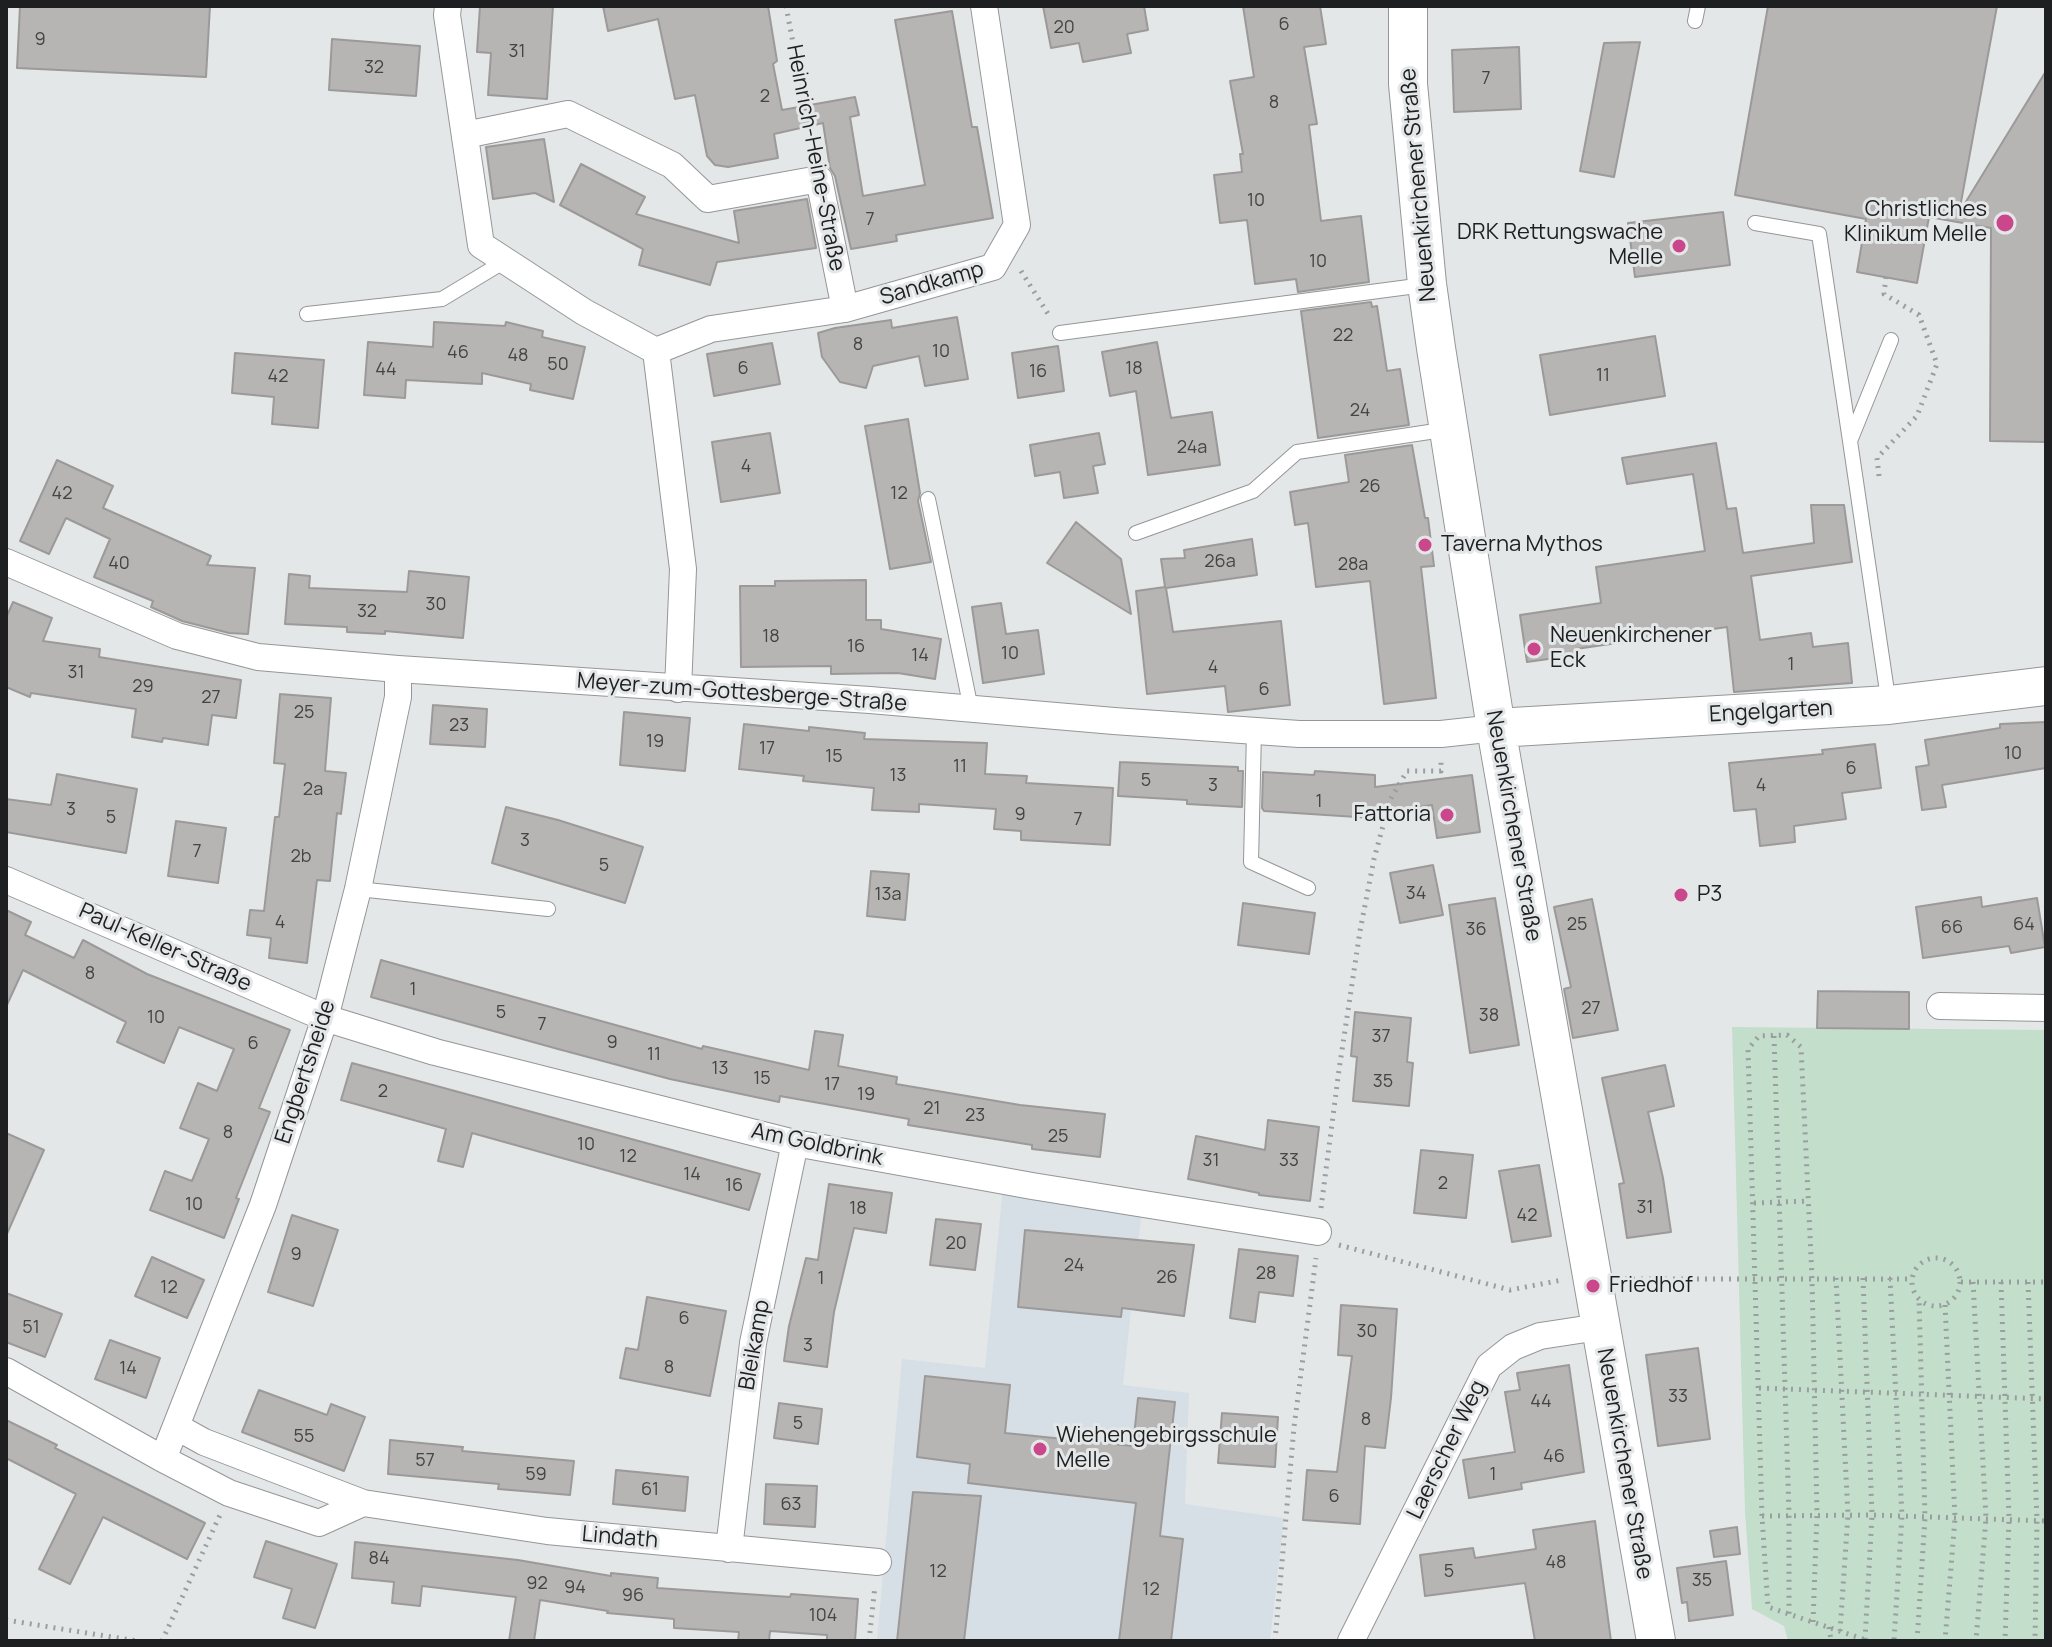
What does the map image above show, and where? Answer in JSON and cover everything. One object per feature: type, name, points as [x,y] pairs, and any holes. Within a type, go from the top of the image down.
[{"type":"main road","name":"Neuenkirchener Straße","points":[[1408,6],[1408,84],[1427,284],[1496,728],[1602,1276],[1599,1327],[1656,1641]]},
{"type":"main road","name":"Engelgarten","points":[[1496,728],[1889,705],[2046,686]]},
{"type":"street","points":[[448,6],[481,245],[584,312],[656,351],[683,569],[678,689]]},
{"type":"street","name":"Sandkamp","points":[[656,351],[711,329],[845,309],[993,267],[1017,225],[984,6]]},
{"type":"street","points":[[465,135],[568,114],[672,165],[708,199],[819,179]]},
{"type":"street","name":"Heinrich-Heine-Straße","points":[[819,179],[845,309]]},
{"type":"street","name":"Meyer-zum-Gottesberge-Straße","points":[[6,562],[177,636],[258,657],[1299,734],[1441,734],[1496,728]]},
{"type":"street","name":"Engbertsheide","points":[[163,1459],[263,1205],[325,1018],[358,889],[398,697],[398,669]]},
{"type":"street","name":"Paul-Keller-Straße","points":[[6,880],[325,1018]]},
{"type":"street","points":[[1940,1006],[2046,1008]]},
{"type":"street","name":"Am Goldbrink","points":[[325,1018],[435,1052],[795,1143],[1318,1236]]},
{"type":"street","name":"Bleikamp","points":[[729,1549],[753,1343],[795,1143]]},
{"type":"street","name":"Laerscher Weg","points":[[1351,1641],[1489,1366],[1513,1347],[1540,1336],[1599,1327]]},
{"type":"street","points":[[6,1371],[229,1493],[319,1523],[363,1503]]},
{"type":"street","name":"Lindath","points":[[177,1427],[204,1442],[363,1503],[547,1531],[878,1562]]},
{"type":"lane","points":[[1755,223],[1819,234],[1889,705]]},
{"type":"lane","points":[[307,314],[442,299],[505,261]]},
{"type":"lane","points":[[1060,333],[1427,284]]},
{"type":"lane","points":[[1850,441],[1891,340]]},
{"type":"lane","points":[[1136,533],[1253,491],[1297,452],[1449,429]]},
{"type":"lane","points":[[928,499],[971,709]]},
{"type":"lane","points":[[1254,731],[1251,862],[1308,888]]},
{"type":"lane","points":[[358,889],[548,909]]},
{"type":"path","name":"Heinrich-Heine-Straße","points":[[786,6],[819,179]]},
{"type":"path","points":[[1005,246],[1060,333]]},
{"type":"path","points":[[1881,489],[1877,458],[1917,416],[1937,364],[1919,315],[1884,294],[1886,277]]},
{"type":"path","points":[[1275,1641],[1294,1427],[1339,1070],[1374,859],[1390,800],[1407,771],[1441,771],[1441,734]]},
{"type":"path","points":[[1813,1622],[1817,1514],[1812,1278],[1801,1047],[1787,1035],[1759,1036],[1748,1049],[1762,1516],[1768,1607],[1866,1640],[1872,1515],[1863,1278]]},
{"type":"path","points":[[1774,1036],[1783,1278],[1789,1614]]},
{"type":"path","points":[[1754,1203],[1808,1201]]},
{"type":"path","points":[[1318,1236],[1510,1290],[1602,1276],[1912,1279]]},
{"type":"path","points":[[1940,1258],[1954,1265],[1961,1282],[1957,1295],[1945,1305],[1929,1305],[1919,1298],[1912,1279],[1925,1261],[1940,1258]]},
{"type":"path","points":[[1836,1278],[1848,1515],[1840,1631]]},
{"type":"path","points":[[1890,1278],[1902,1516],[1894,1641]]},
{"type":"path","points":[[1961,1282],[2046,1282]]},
{"type":"path","points":[[1973,1282],[1986,1518],[1976,1641]]},
{"type":"path","points":[[2001,1282],[2009,1518],[2005,1641]]},
{"type":"path","points":[[2028,1282],[2037,1521],[2035,1641]]},
{"type":"path","points":[[1917,1641],[1925,1518],[1919,1298]]},
{"type":"path","points":[[1945,1305],[1955,1518],[1945,1641]]},
{"type":"path","points":[[1759,1388],[2046,1399]]},
{"type":"path","points":[[162,1641],[229,1493]]},
{"type":"path","points":[[1762,1516],[1817,1514],[2046,1521]]},
{"type":"path","points":[[869,1641],[878,1562]]},
{"type":"path","points":[[6,1620],[137,1641]]},
{"type":"path","points":[[1829,1627],[1831,1641]]},
{"type":"shaded area","name":"Wiehengebirgsschule Melle","points":[[1003,1187],[1142,1207],[1123,1385],[1189,1393],[1185,1504],[1284,1518],[1270,1641],[877,1641],[902,1359],[985,1368]]},
{"type":"green space","points":[[1732,1027],[2046,1030],[2046,1641],[1788,1641],[1784,1626],[1752,1609],[1745,1512]]},
{"type":"building","points":[[20,6],[210,6],[206,77],[17,68]]},
{"type":"building","points":[[480,6],[553,6],[547,99],[488,95],[491,53],[477,52]]},
{"type":"building","points":[[603,6],[768,6],[777,61],[773,64],[782,110],[855,97],[859,115],[850,117],[863,196],[925,185],[895,20],[952,11],[972,127],[977,127],[993,218],[896,235],[897,241],[851,249],[835,176],[830,168],[823,123],[774,134],[778,158],[728,167],[715,165],[707,156],[695,95],[675,99],[658,19],[608,31]]},
{"type":"building","points":[[1043,6],[1144,6],[1148,30],[1127,34],[1131,53],[1083,62],[1079,43],[1051,48]]},
{"type":"building","points":[[1243,6],[1320,6],[1326,44],[1304,47],[1317,124],[1309,125],[1321,221],[1361,216],[1369,282],[1298,292],[1296,279],[1255,284],[1247,220],[1220,223],[1214,175],[1242,172],[1240,154],[1243,154],[1230,81],[1254,77]]},
{"type":"building","name":"Christliches Klinikum Melle","points":[[1768,6],[1997,6],[1959,213],[2046,71],[2046,442],[1990,441],[1991,228],[1929,217],[1917,283],[1857,272],[1866,219],[1735,195]]},
{"type":"building","points":[[332,39],[420,46],[416,96],[329,90]]},
{"type":"building","points":[[1640,42],[1614,177],[1580,171],[1604,43]]},
{"type":"building","points":[[1519,47],[1521,109],[1454,112],[1452,50]]},
{"type":"building","points":[[544,139],[554,202],[535,193],[493,199],[486,147]]},
{"type":"building","points":[[581,164],[645,197],[636,214],[739,243],[734,211],[807,199],[816,248],[717,262],[710,285],[639,265],[643,249],[560,205]]},
{"type":"building","name":"DRK Rettungswache Melle","points":[[1723,212],[1730,265],[1635,277],[1628,223]]},
{"type":"building","points":[[1371,302],[1372,307],[1377,306],[1387,371],[1400,369],[1409,425],[1318,438],[1301,311]]},
{"type":"building","points":[[957,317],[968,379],[925,386],[919,356],[873,366],[866,388],[840,382],[822,357],[818,333],[891,320],[892,328]]},
{"type":"building","points":[[434,322],[505,326],[506,322],[543,331],[542,337],[585,347],[573,399],[530,390],[531,384],[482,373],[482,384],[406,380],[405,398],[364,395],[368,342],[433,347]]},
{"type":"building","points":[[1655,336],[1665,396],[1550,415],[1540,355]]},
{"type":"building","points":[[1157,342],[1171,418],[1212,412],[1220,465],[1148,475],[1136,391],[1110,396],[1102,352]]},
{"type":"building","points":[[772,343],[780,384],[714,396],[707,354]]},
{"type":"building","points":[[1058,346],[1064,391],[1018,398],[1012,353]]},
{"type":"building","points":[[235,353],[324,360],[318,428],[272,424],[274,397],[232,393]]},
{"type":"building","points":[[908,419],[920,493],[918,501],[931,562],[890,569],[865,426]]},
{"type":"building","points":[[770,433],[780,493],[721,502],[712,442]]},
{"type":"building","points":[[1099,433],[1105,464],[1093,466],[1098,493],[1064,498],[1060,472],[1035,476],[1030,445]]},
{"type":"building","points":[[1716,443],[1727,509],[1736,508],[1743,553],[1814,543],[1811,505],[1844,505],[1852,562],[1751,576],[1760,640],[1811,633],[1813,647],[1848,643],[1852,683],[1734,692],[1727,627],[1576,649],[1577,655],[1527,662],[1520,615],[1601,603],[1596,567],[1705,551],[1693,474],[1627,484],[1622,458]]},
{"type":"building","points":[[1412,445],[1425,518],[1428,518],[1434,566],[1421,567],[1436,698],[1384,704],[1370,581],[1316,587],[1308,523],[1295,525],[1290,492],[1349,482],[1345,455]]},
{"type":"building","points":[[57,460],[113,486],[103,508],[211,556],[207,565],[255,568],[248,634],[229,633],[182,621],[151,607],[153,601],[94,577],[110,539],[66,518],[49,554],[20,541]]},
{"type":"building","points":[[1076,522],[1121,559],[1131,614],[1047,563]]},
{"type":"building","points":[[1252,539],[1257,575],[1166,588],[1173,632],[1281,621],[1290,705],[1228,712],[1225,686],[1147,694],[1136,591],[1165,587],[1161,559],[1185,558],[1184,550]]},
{"type":"building","points":[[409,571],[469,577],[463,638],[385,631],[385,634],[347,632],[347,627],[285,624],[289,574],[310,576],[309,588],[407,592]]},
{"type":"building","points":[[866,580],[866,620],[881,620],[881,629],[941,639],[935,679],[898,673],[831,674],[831,666],[741,667],[740,586],[775,586],[775,581]]},
{"type":"building","points":[[13,602],[52,618],[43,641],[100,649],[99,657],[241,680],[236,718],[212,715],[208,745],[163,738],[162,742],[132,737],[136,709],[31,693],[30,697],[6,687],[6,618]]},
{"type":"building","points":[[1001,603],[1006,634],[1038,630],[1044,674],[983,683],[972,607]]},
{"type":"building","points":[[280,694],[331,698],[325,771],[346,773],[341,814],[337,813],[330,881],[317,880],[307,963],[269,958],[271,938],[247,935],[250,910],[264,911],[275,817],[279,817],[285,764],[274,763]]},
{"type":"building","points":[[433,705],[487,709],[485,747],[430,744]]},
{"type":"building","points":[[624,712],[690,718],[685,771],[620,765]]},
{"type":"building","points":[[2046,722],[2046,768],[1942,785],[1946,807],[1922,810],[1916,767],[1929,765],[1925,740],[2000,728],[2000,724]]},
{"type":"building","points":[[744,724],[865,733],[864,739],[987,743],[985,774],[1027,776],[1026,783],[1113,788],[1110,845],[1021,840],[1021,831],[994,829],[996,809],[919,804],[919,812],[872,810],[874,788],[803,781],[804,776],[739,769]]},
{"type":"building","points":[[1875,744],[1881,788],[1842,793],[1846,819],[1794,826],[1795,842],[1760,846],[1756,809],[1734,811],[1729,763],[1823,754],[1822,750]]},
{"type":"building","points":[[1120,762],[1238,767],[1238,771],[1243,771],[1242,807],[1118,796]]},
{"type":"building","points":[[1315,771],[1375,775],[1375,787],[1472,775],[1480,832],[1437,838],[1432,805],[1373,814],[1372,818],[1264,811],[1263,772],[1314,775]]},
{"type":"building","points":[[57,774],[137,789],[126,853],[6,832],[6,799],[51,805]]},
{"type":"building","points":[[506,807],[643,847],[625,903],[492,863]]},
{"type":"building","points":[[176,821],[226,828],[218,883],[168,876]]},
{"type":"building","points":[[1433,865],[1443,915],[1400,923],[1390,873]]},
{"type":"building","points":[[871,871],[909,874],[905,920],[867,916]]},
{"type":"building","points":[[1981,897],[1982,907],[2037,898],[2045,947],[2011,953],[2009,946],[1923,958],[1916,907]]},
{"type":"building","points":[[1495,898],[1519,1045],[1470,1053],[1449,905]]},
{"type":"building","points":[[1592,899],[1618,1030],[1573,1038],[1564,989],[1571,987],[1554,907]]},
{"type":"building","points":[[1243,903],[1315,913],[1309,954],[1238,945]]},
{"type":"building","points":[[6,910],[31,922],[25,935],[74,958],[83,940],[147,974],[290,1030],[259,1108],[270,1112],[236,1198],[239,1199],[224,1238],[150,1210],[165,1171],[192,1181],[209,1139],[180,1128],[198,1083],[217,1091],[234,1049],[179,1027],[164,1063],[117,1042],[126,1022],[23,970],[6,1007]]},
{"type":"building","points":[[381,960],[702,1049],[703,1046],[809,1070],[815,1031],[843,1035],[838,1066],[897,1077],[896,1084],[1020,1105],[1105,1114],[1100,1157],[1032,1149],[1032,1145],[908,1125],[909,1119],[780,1096],[779,1102],[670,1079],[558,1049],[371,997]]},
{"type":"building","points":[[1818,991],[1909,992],[1909,1029],[1817,1028]]},
{"type":"building","points":[[1355,1012],[1411,1018],[1407,1062],[1413,1063],[1409,1106],[1353,1101],[1357,1057],[1351,1056]]},
{"type":"building","points":[[352,1063],[760,1174],[749,1210],[472,1133],[463,1167],[438,1161],[446,1129],[341,1100]]},
{"type":"building","points":[[1665,1065],[1674,1106],[1648,1112],[1671,1232],[1627,1238],[1619,1184],[1624,1183],[1602,1078]]},
{"type":"building","points":[[1268,1120],[1319,1127],[1310,1201],[1259,1195],[1188,1179],[1196,1136],[1265,1150]]},
{"type":"building","points":[[6,1133],[44,1150],[6,1236]]},
{"type":"building","points":[[1421,1150],[1473,1155],[1466,1218],[1414,1213]]},
{"type":"building","points":[[1539,1165],[1551,1236],[1512,1242],[1499,1171]]},
{"type":"building","points":[[829,1184],[892,1193],[886,1233],[854,1228],[834,1312],[827,1367],[784,1361],[789,1326],[806,1258],[818,1260]]},
{"type":"building","points":[[292,1215],[338,1230],[313,1306],[268,1292]]},
{"type":"building","points":[[936,1219],[981,1224],[975,1270],[930,1265]]},
{"type":"building","points":[[1025,1230],[1194,1245],[1184,1316],[1122,1308],[1121,1317],[1018,1307]]},
{"type":"building","points":[[1239,1249],[1298,1256],[1293,1296],[1259,1292],[1255,1322],[1230,1318]]},
{"type":"building","points":[[152,1257],[204,1280],[187,1318],[135,1296]]},
{"type":"building","points":[[6,1293],[62,1314],[45,1357],[6,1342]]},
{"type":"building","points":[[647,1297],[726,1311],[710,1396],[620,1378],[626,1348],[638,1350]]},
{"type":"building","points":[[1341,1305],[1397,1309],[1385,1448],[1365,1446],[1360,1524],[1303,1520],[1307,1470],[1337,1472],[1352,1356],[1338,1355]]},
{"type":"building","points":[[110,1340],[160,1358],[146,1398],[95,1379]]},
{"type":"building","points":[[1698,1348],[1710,1439],[1658,1446],[1646,1355]]},
{"type":"building","points":[[1569,1365],[1584,1472],[1521,1483],[1522,1489],[1469,1498],[1463,1460],[1515,1452],[1505,1392],[1520,1390],[1517,1373]]},
{"type":"building","points":[[925,1376],[1010,1385],[1005,1433],[1133,1446],[1138,1398],[1175,1402],[1160,1536],[1183,1539],[1171,1641],[1119,1641],[1136,1503],[968,1483],[970,1464],[917,1457]]},
{"type":"building","points":[[259,1390],[327,1415],[331,1404],[365,1417],[344,1471],[242,1432]]},
{"type":"building","points":[[779,1403],[822,1409],[818,1444],[774,1438]]},
{"type":"building","points":[[1222,1413],[1278,1417],[1275,1467],[1218,1463]]},
{"type":"building","points":[[6,1420],[205,1523],[187,1559],[103,1517],[70,1584],[39,1569],[76,1494],[6,1458]]},
{"type":"building","points":[[390,1440],[463,1447],[462,1451],[574,1461],[570,1495],[498,1489],[499,1484],[388,1474]]},
{"type":"building","points":[[616,1470],[688,1477],[685,1511],[613,1504]]},
{"type":"building","points":[[766,1484],[817,1486],[815,1527],[764,1524]]},
{"type":"building","points":[[913,1492],[981,1496],[964,1641],[897,1641]]},
{"type":"building","points":[[1595,1521],[1611,1641],[1535,1641],[1525,1583],[1425,1596],[1420,1555],[1473,1548],[1475,1558],[1536,1549],[1533,1530]]},
{"type":"building","points":[[1737,1527],[1740,1554],[1714,1557],[1710,1531]]},
{"type":"building","points":[[266,1541],[337,1564],[315,1628],[283,1618],[292,1589],[254,1577]]},
{"type":"building","points":[[355,1542],[518,1560],[611,1576],[611,1573],[658,1578],[657,1588],[858,1599],[855,1641],[827,1641],[827,1635],[770,1631],[769,1641],[738,1641],[739,1632],[674,1628],[674,1619],[607,1613],[540,1600],[534,1641],[509,1641],[516,1597],[422,1586],[420,1606],[392,1603],[394,1582],[352,1578]]},
{"type":"building","points":[[1726,1561],[1733,1615],[1689,1621],[1687,1602],[1682,1603],[1677,1568]]},
{"type":"place","name":"Christliches Klinikum Melle","points":[[2005,223]]},
{"type":"place","name":"DRK Rettungswache Melle","points":[[1679,246]]},
{"type":"place","name":"Taverna Mythos","points":[[1425,545]]},
{"type":"place","name":"Neuenkirchener Eck","points":[[1534,649]]},
{"type":"place","name":"Fattoria","points":[[1447,815]]},
{"type":"place","name":"P3","points":[[1681,895]]},
{"type":"place","name":"Friedhof","points":[[1593,1286]]},
{"type":"place","name":"Wiehengebirgsschule Melle","points":[[1040,1449]]}]
